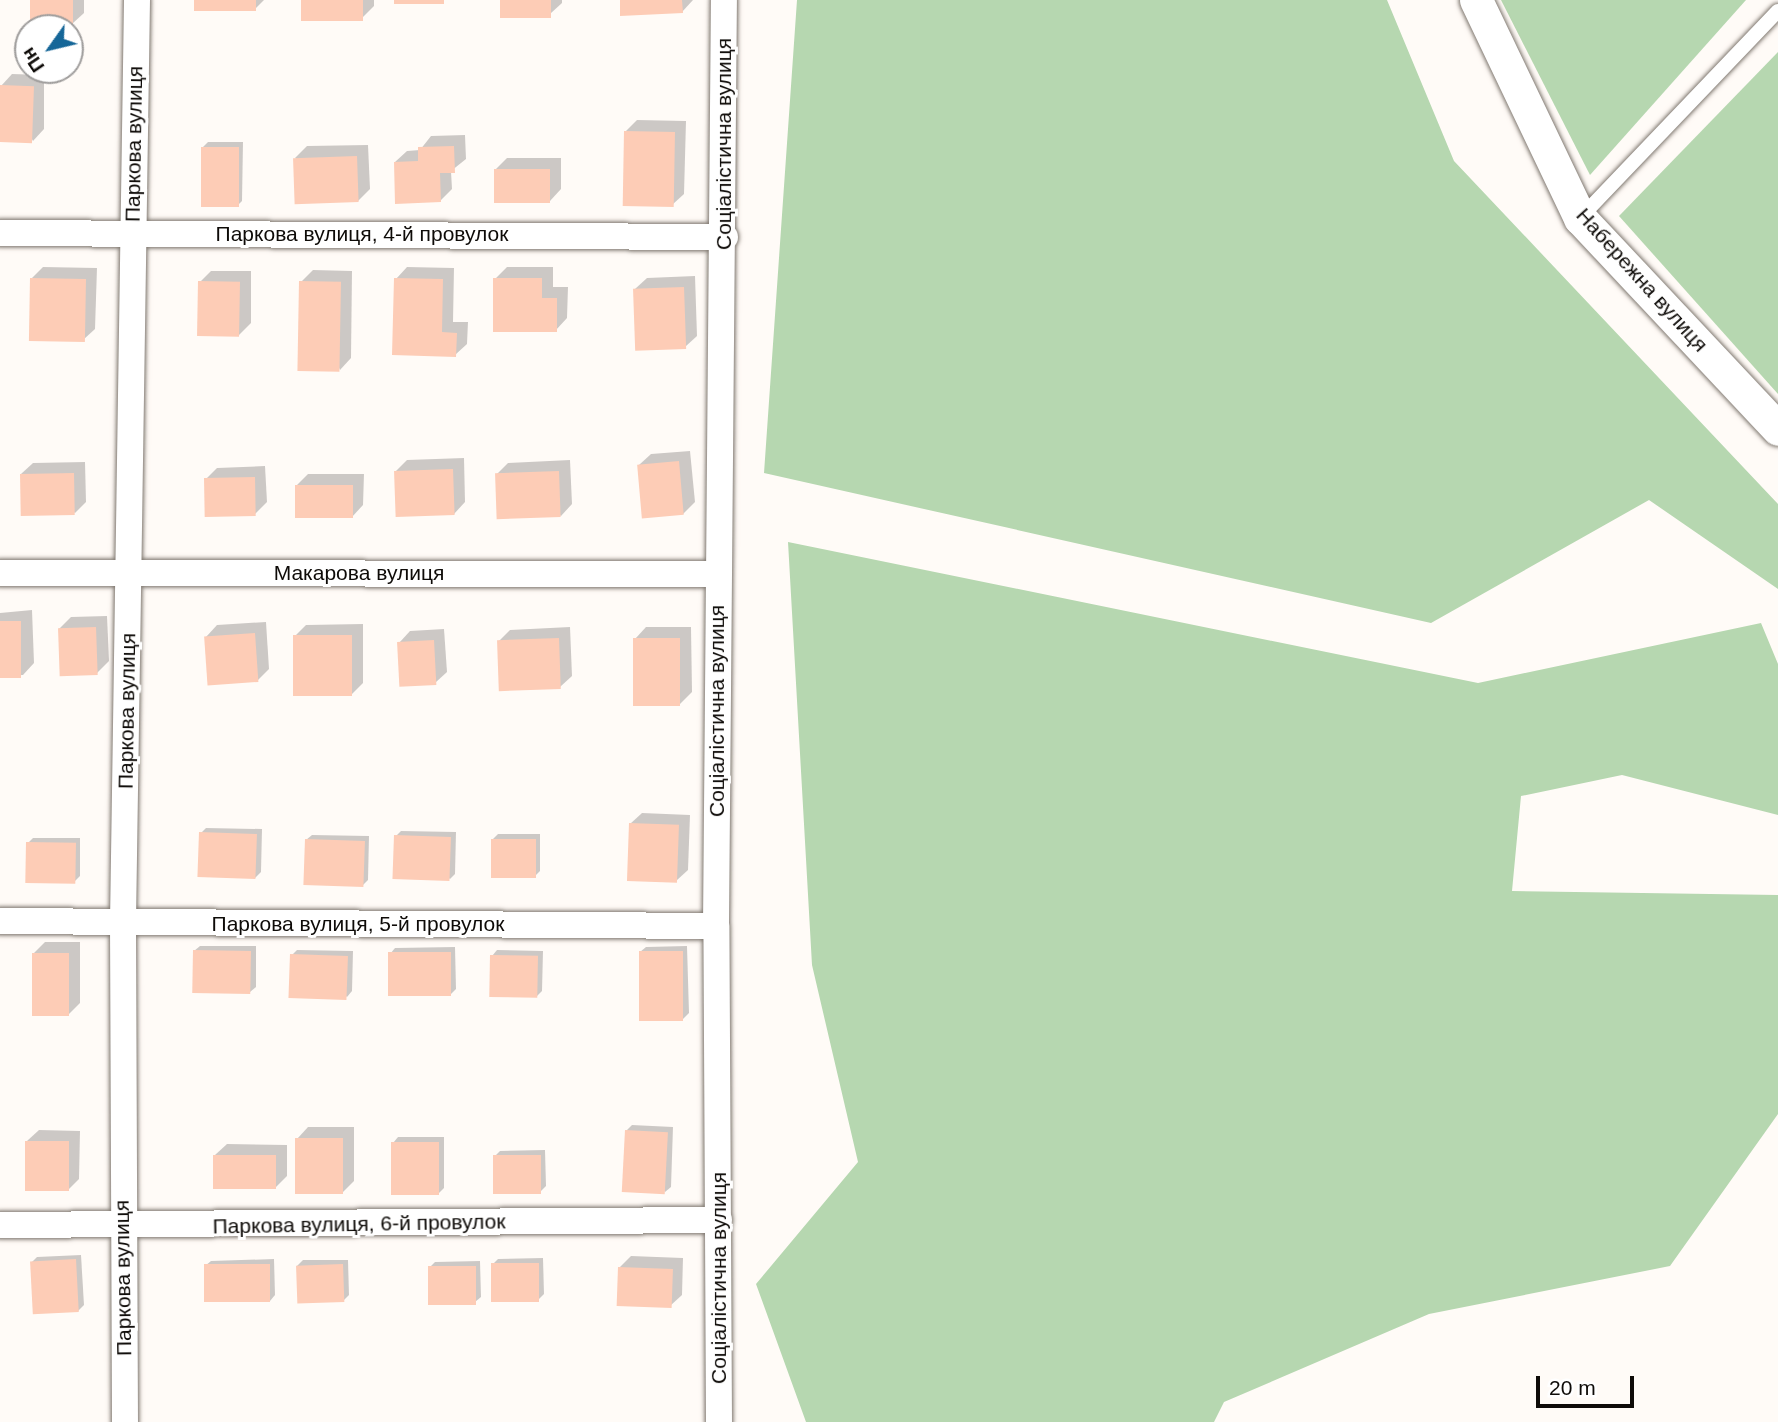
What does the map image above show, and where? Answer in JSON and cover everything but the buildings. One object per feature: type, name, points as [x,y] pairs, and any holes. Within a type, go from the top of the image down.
[{"type":"street","name":"Паркова вулиця","points":[[125,1422],[122,1227],[123,922],[137,0]]},
{"type":"street","name":"Соціалістична вулиця","points":[[719,1422],[716,926],[718,574],[725,237],[724,0]]},
{"type":"street","name":"Набережна вулиця","points":[[1476,0],[1580,218],[1778,429]]},
{"type":"street","name":"Паркова вулиця, 4-й провулок","points":[[0,233],[725,237]]},
{"type":"street","name":"Макарова вулиця","points":[[0,573],[718,574]]},
{"type":"street","name":"Паркова вулиця, 5-й провулок","points":[[0,920],[716,926]]},
{"type":"street","name":"Паркова вулиця, 6-й провулок","points":[[0,1226],[719,1220]]},
{"type":"lane","points":[[1580,218],[1778,11]]},
{"type":"green space","points":[[797,0],[1387,0],[1454,161],[1778,504],[1778,589],[1649,500],[1431,623],[764,473]]},
{"type":"green space","points":[[1501,0],[1746,0],[1590,175]]},
{"type":"green space","points":[[1778,52],[1778,394],[1619,216]]},
{"type":"green space","points":[[788,542],[1478,683],[1761,623],[1778,664],[1778,815],[1622,775],[1521,796],[1512,891],[1778,895],[1778,1114],[1670,1266],[1429,1314],[1224,1402],[1214,1422],[806,1422],[756,1284],[858,1162],[812,965]]}]
